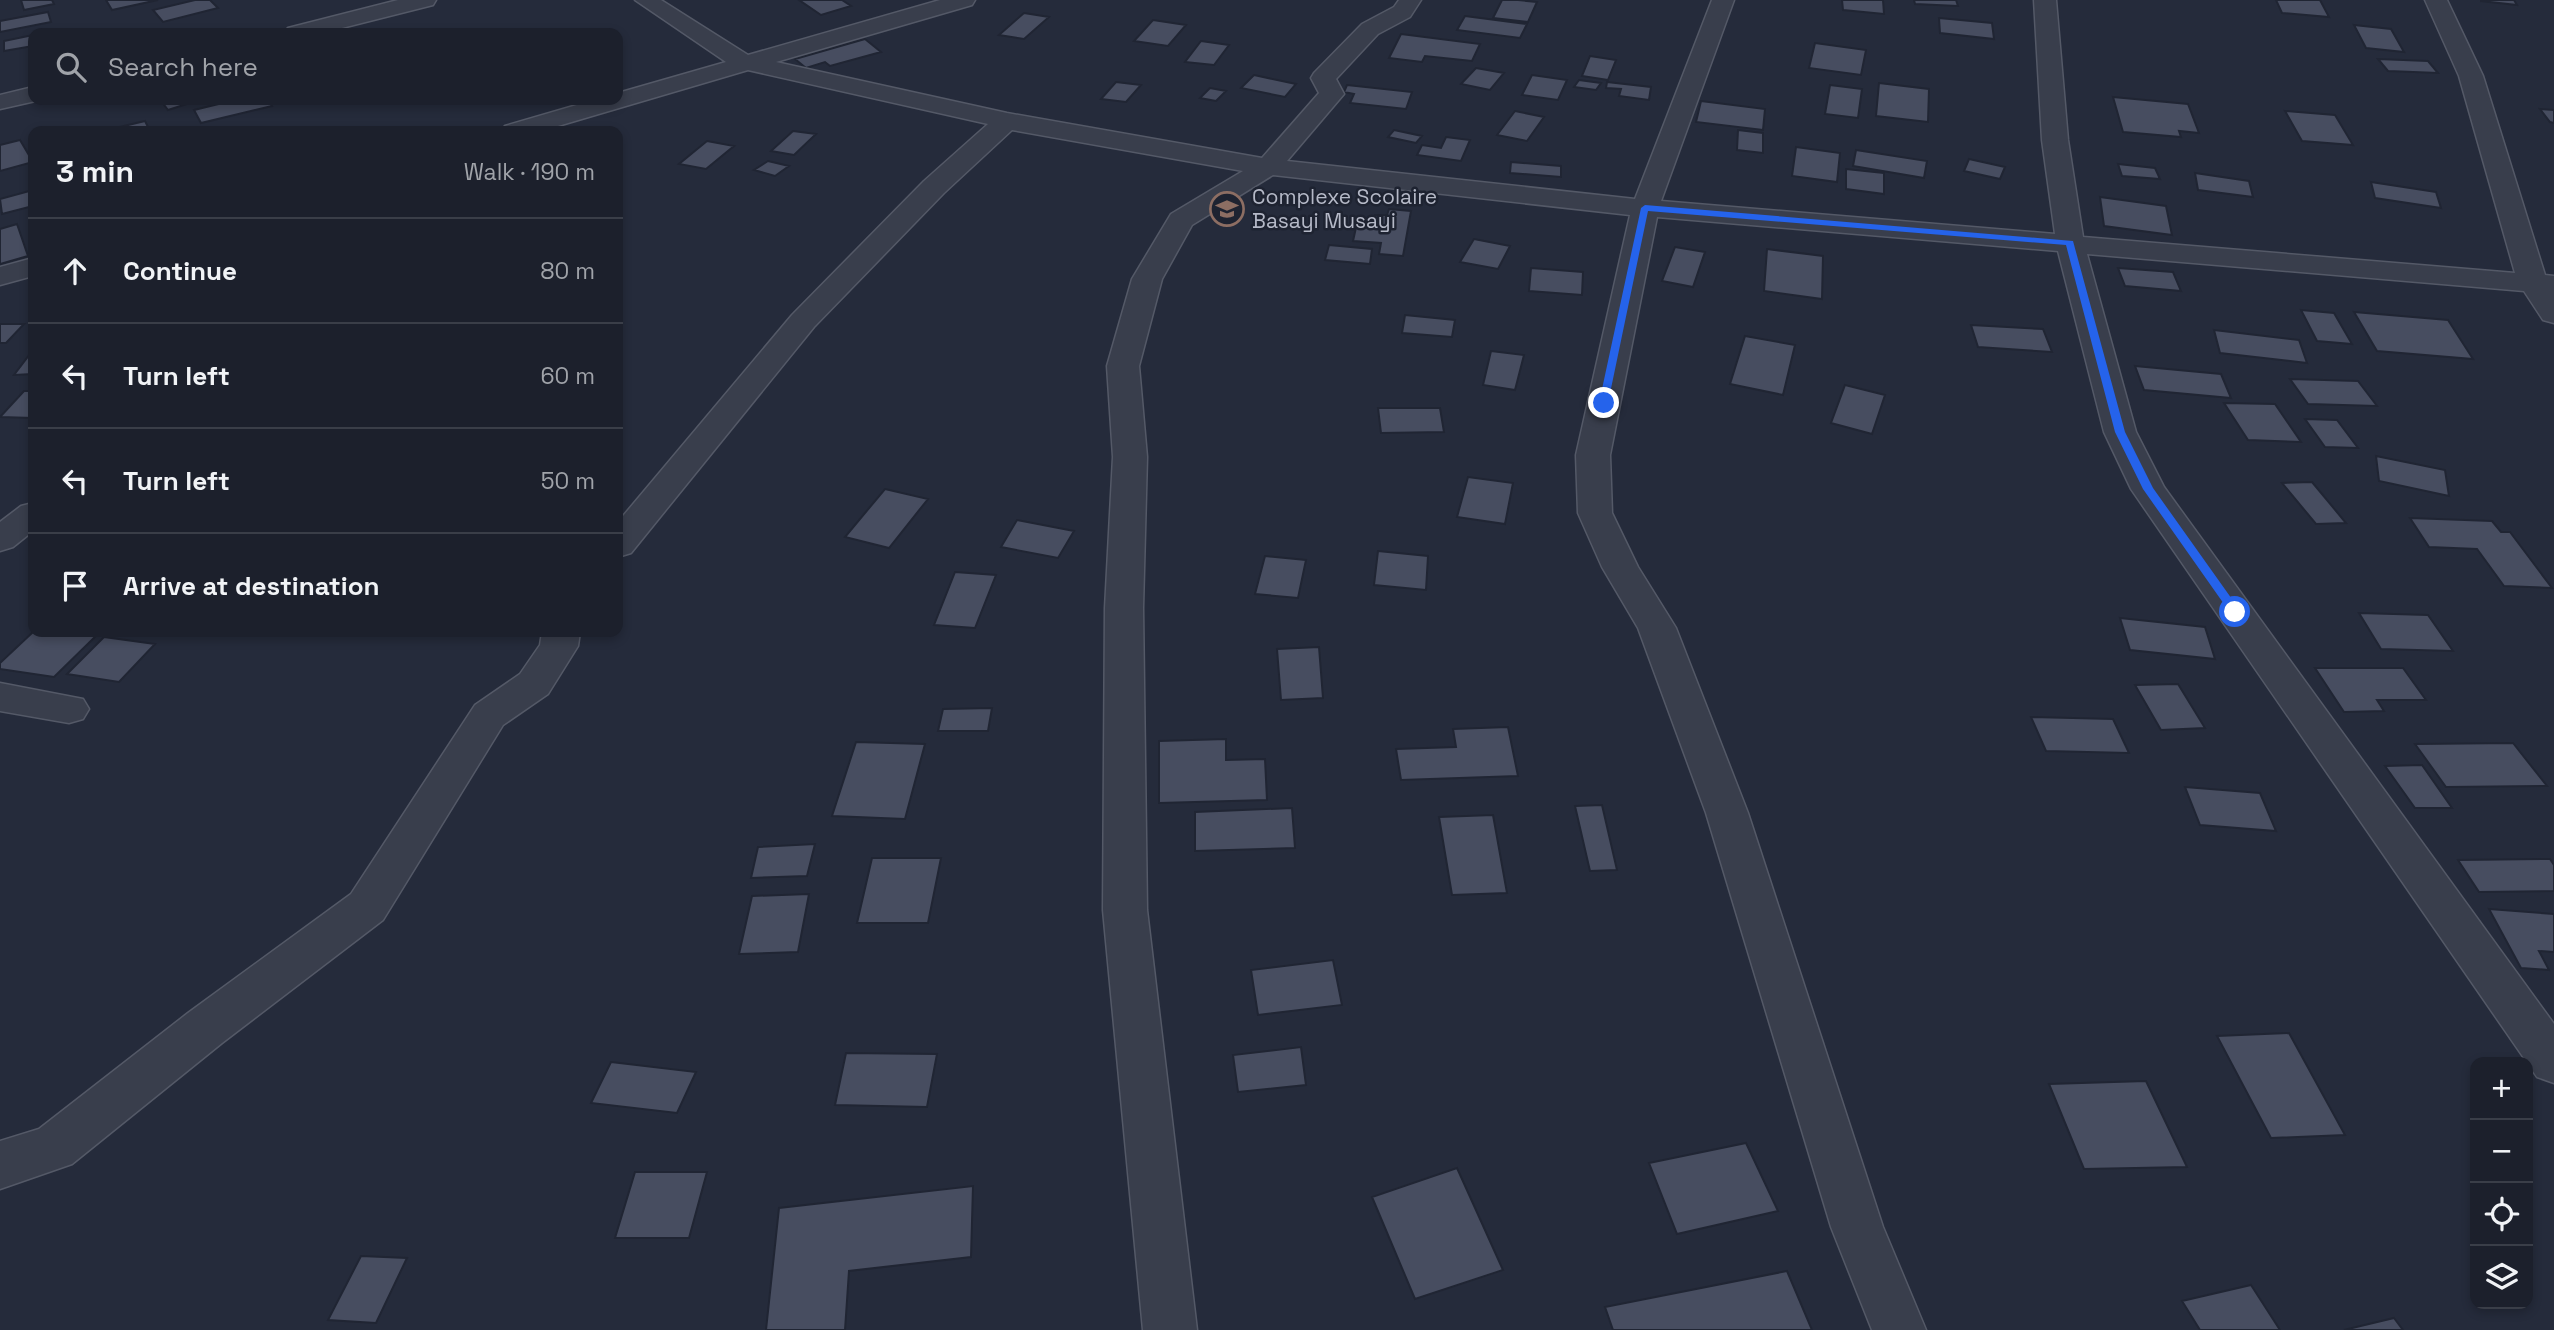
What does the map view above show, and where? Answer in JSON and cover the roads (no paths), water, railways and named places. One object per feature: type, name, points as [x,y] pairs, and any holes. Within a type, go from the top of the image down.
[{"type":"street","points":[[316,28],[425,0]]},
{"type":"street","points":[[646,0],[742,62],[1007,121],[1268,167],[1645,208],[2544,284]]},
{"type":"street","points":[[623,99],[742,62],[964,0]]},
{"type":"street","points":[[1170,1330],[1125,910],[1124,608],[1130,457],[1123,366],[1147,279],[1181,220],[1268,167],[1332,94],[1324,78],[1370,29],[1402,12],[1410,0]]},
{"type":"street","points":[[1723,0],[1645,208],[1593,455],[1595,513],[1620,567],[1657,628],[1727,813],[1857,1227],[1899,1330]]},
{"type":"street","points":[[2045,0],[2055,140],[2070,243],[2120,432],[2148,489],[2554,1062]]},
{"type":"street","points":[[2436,0],[2471,76],[2554,314]]},
{"type":"street","points":[[0,102],[28,95]]},
{"type":"street","points":[[537,126],[604,105]]},
{"type":"street","points":[[623,539],[803,321],[934,187],[1007,121]]},
{"type":"street","points":[[0,276],[28,268]]},
{"type":"street","points":[[0,539],[28,518]]},
{"type":"street","points":[[0,1165],[54,1148],[205,1028],[367,907],[400,859],[489,715],[534,684],[559,646],[560,637]]},
{"type":"street","points":[[0,697],[69,709]]},
{"type":"place","name":"Complexe Scolaire Basayi Musayi","points":[[1227,209]]}]
